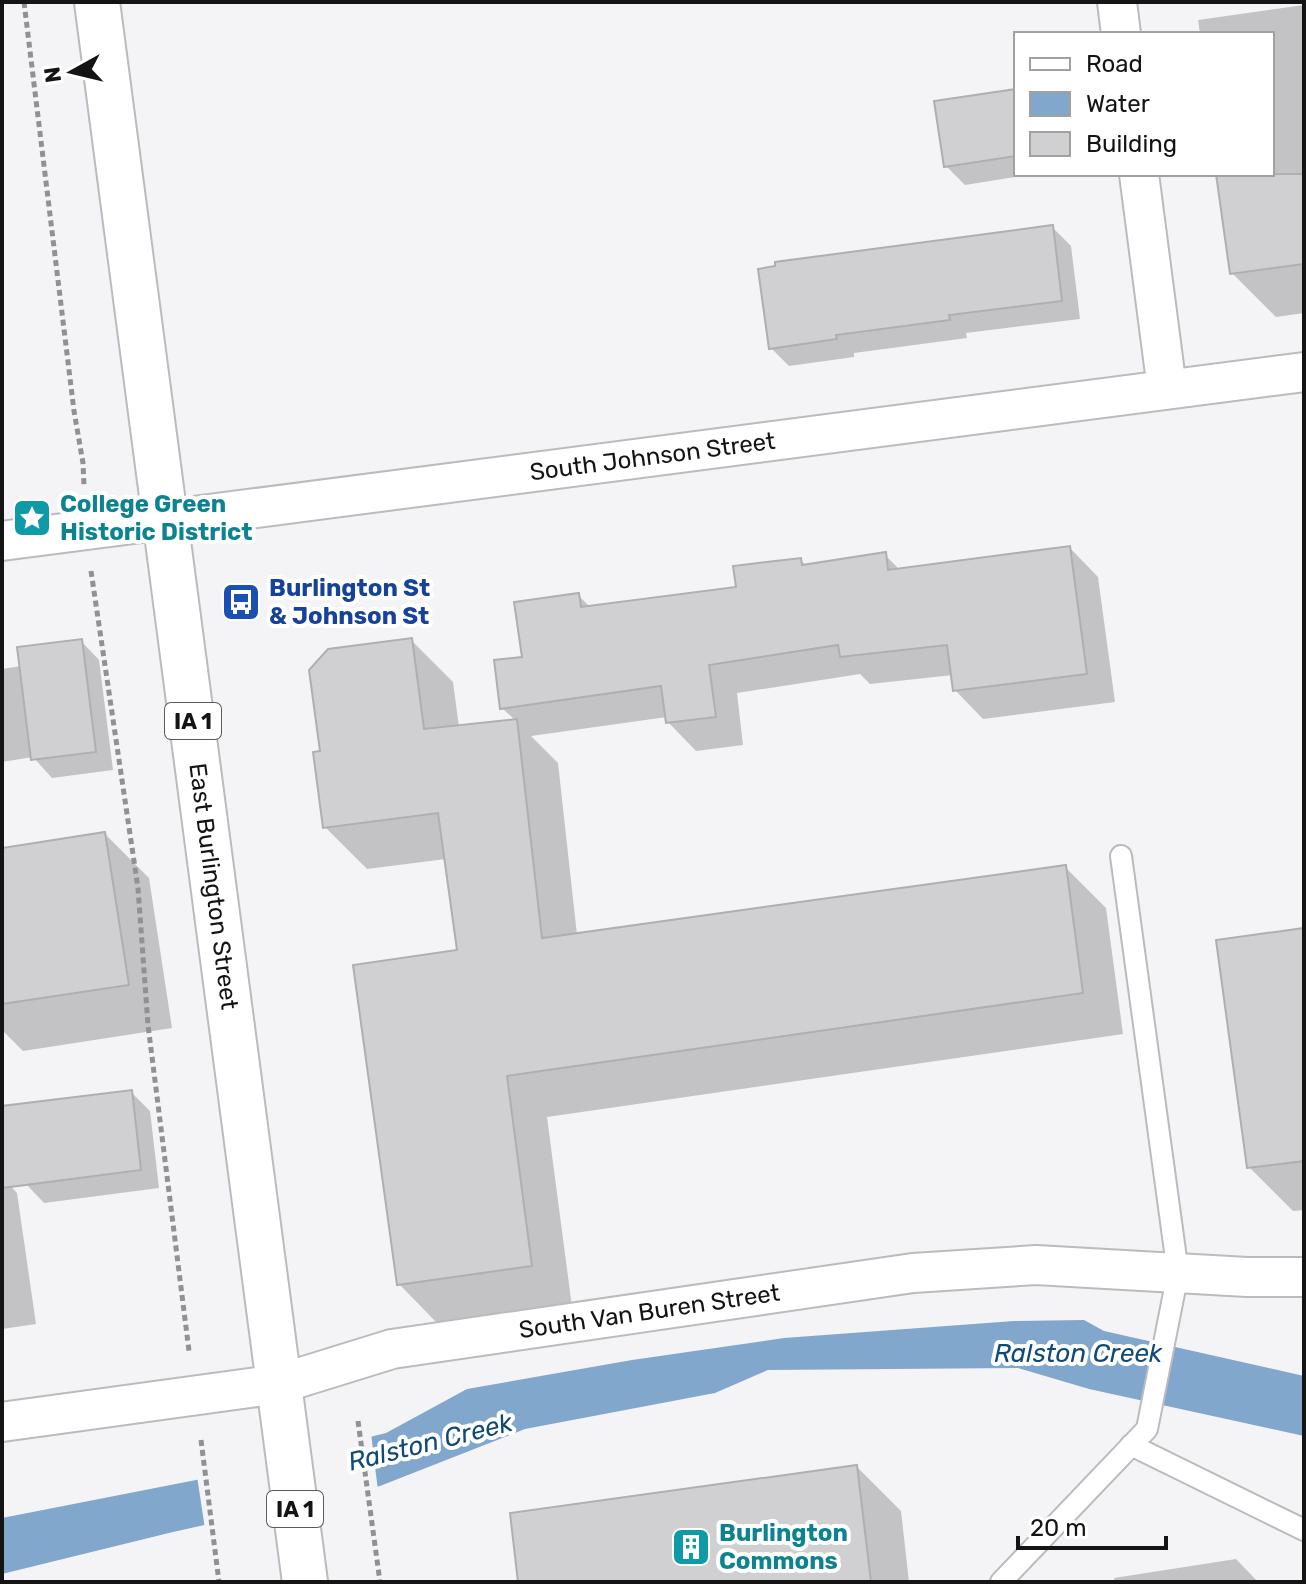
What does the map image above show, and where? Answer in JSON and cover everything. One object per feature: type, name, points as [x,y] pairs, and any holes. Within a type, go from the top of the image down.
[{"type":"main road","name":"East Burlington Street","points":[[97,2],[305,1580]]},
{"type":"street","points":[[1117,2],[1121,32]]},
{"type":"street","points":[[1139,176],[1167,389]]},
{"type":"street","name":"South Johnson Street","points":[[2,541],[1304,372]]},
{"type":"street","name":"South Van Buren Street","points":[[2,1422],[279,1384],[392,1349],[913,1273],[1036,1265],[1247,1277],[1304,1277]]},
{"type":"lane","points":[[1001,1582],[1147,1429],[1178,1273],[1121,856]]},
{"type":"lane","points":[[1131,1445],[1304,1530]]},
{"type":"path","points":[[24,2],[83,463],[85,530],[138,888],[148,1025],[219,1582]]},
{"type":"path","points":[[358,1421],[380,1582]]},
{"type":"water","name":"Ralston Creek","points":[[1084,1320],[1104,1331],[1304,1376],[1304,1436],[1089,1389],[1018,1368],[768,1370],[715,1393],[525,1429],[380,1486],[2,1574],[2,1518],[196,1480],[386,1433],[467,1389],[632,1360],[784,1338],[1014,1321]]},
{"type":"pier","points":[[371,1433],[378,1491],[205,1529],[197,1476]]},
{"type":"building","points":[[1014,89],[1014,156],[944,167],[934,101]]},
{"type":"building","points":[[1304,174],[1304,264],[1230,274],[1216,176]]},
{"type":"building","points":[[1053,225],[1062,301],[949,315],[950,320],[836,335],[837,339],[769,349],[758,269],[775,266],[775,262]]},
{"type":"building","points":[[1070,546],[1087,674],[953,691],[947,645],[840,657],[838,645],[709,665],[716,717],[666,723],[661,686],[500,709],[494,660],[522,657],[514,602],[579,593],[581,607],[736,587],[733,566],[801,558],[802,565],[886,552],[888,570]]},
{"type":"building","points":[[412,638],[424,729],[517,719],[542,938],[1066,865],[1083,993],[507,1076],[532,1266],[397,1285],[353,965],[457,950],[438,813],[323,828],[313,752],[320,751],[309,670],[328,649]]},
{"type":"building","points":[[82,639],[96,752],[31,760],[17,647]]},
{"type":"building","points":[[105,832],[129,985],[2,1004],[2,848]]},
{"type":"building","points":[[1304,928],[1304,1161],[1247,1168],[1216,940]]},
{"type":"building","points":[[132,1090],[141,1170],[2,1188],[2,1106]]},
{"type":"building","name":"Burlington Commons","points":[[857,1465],[871,1582],[518,1582],[510,1513]]},
{"type":"place","name":"College Green Historic District","points":[[32,518]]},
{"type":"place","name":"Burlington St & Johnson St","points":[[241,602]]},
{"type":"place","name":"Burlington Commons","points":[[691,1547]]}]
